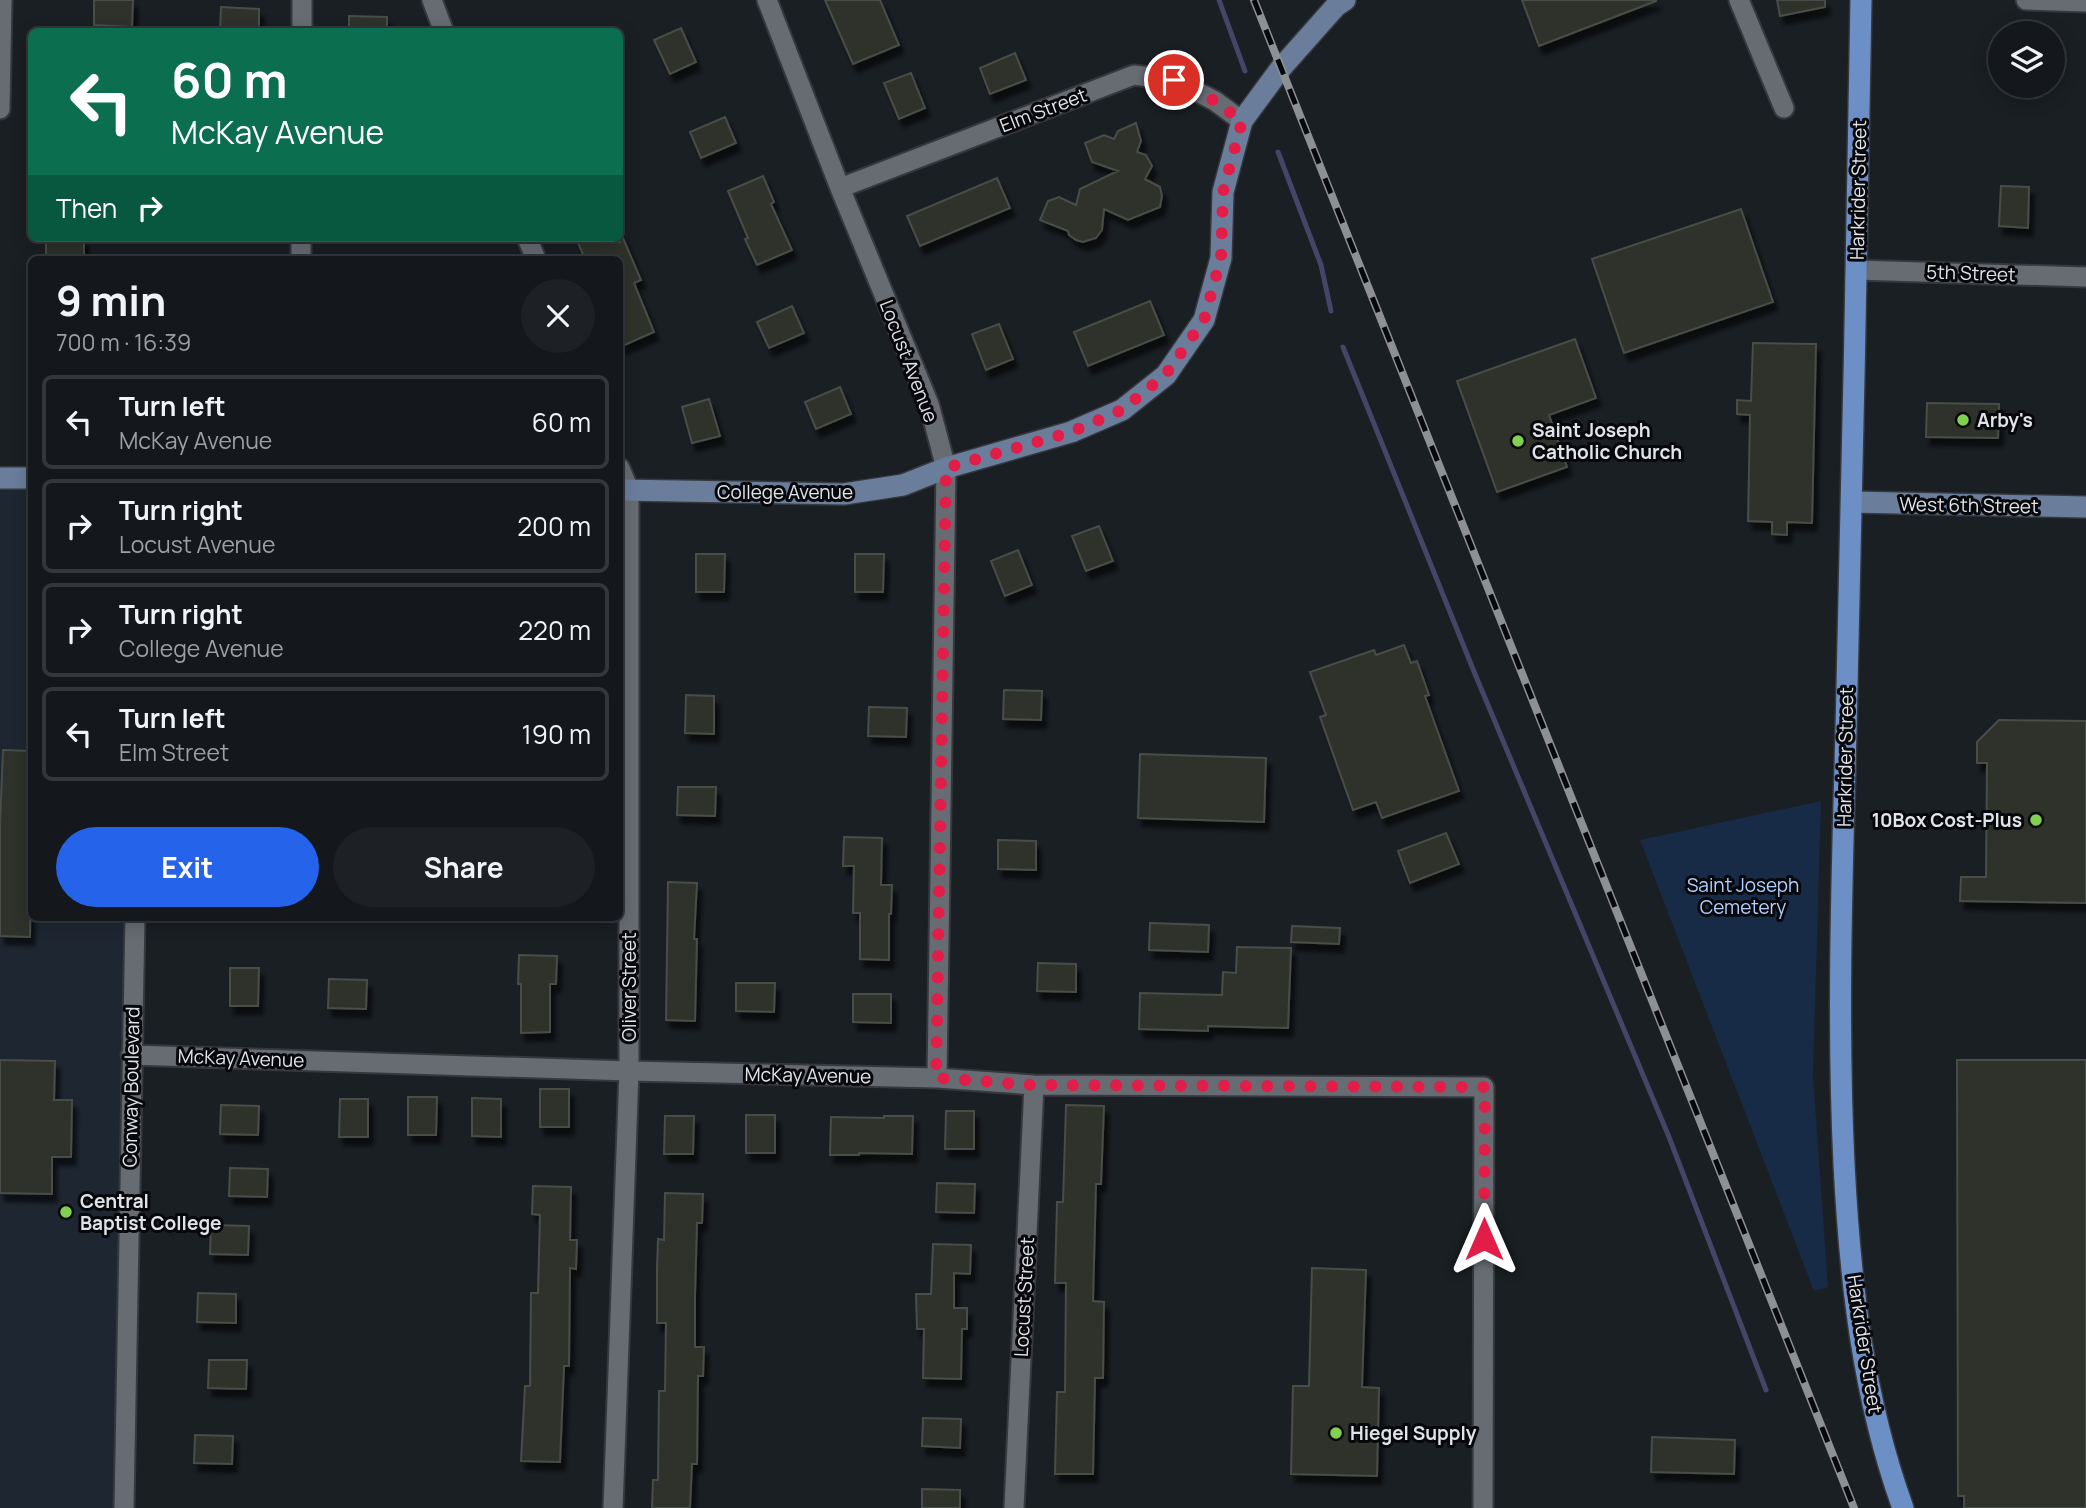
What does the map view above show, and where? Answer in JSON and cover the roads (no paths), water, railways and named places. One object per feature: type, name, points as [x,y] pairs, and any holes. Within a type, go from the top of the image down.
[{"type":"main road","name":"Harkrider Street","points":[[1861,0],[1841,932],[1841,1090],[1846,1200],[1857,1320],[1876,1416],[1903,1508]]},
{"type":"street","points":[[0,109],[2,0]]},
{"type":"street","points":[[302,0],[302,28]]},
{"type":"street","points":[[432,0],[442,28]]},
{"type":"street","name":"Locust Avenue","points":[[766,0],[929,404],[946,468],[936,1078]]},
{"type":"street","name":"College Avenue","points":[[624,490],[844,494],[903,485],[946,468],[1071,432],[1122,410],[1166,374],[1204,320],[1221,258],[1223,192],[1242,121],[1281,68],[1336,6],[1345,0]]},
{"type":"street","points":[[1739,0],[1784,108]]},
{"type":"street","points":[[2026,0],[2086,2]]},
{"type":"street","name":"Elm Street","points":[[840,188],[1134,75],[1174,80],[1215,101],[1242,121]]},
{"type":"street","name":"5th Street","points":[[1856,270],[2086,277]]},
{"type":"street","points":[[0,478],[28,478]]},
{"type":"street","name":"Oliver Street","points":[[613,1508],[629,1071],[624,490]]},
{"type":"street","name":"West 6th Street","points":[[1852,502],[2086,508]]},
{"type":"street","name":"Conway Boulevard","points":[[124,1508],[135,921]]},
{"type":"street","name":"McKay Avenue","points":[[131,1055],[936,1078],[1034,1085],[1485,1087],[1483,1508]]},
{"type":"street","name":"Locust Street","points":[[1014,1508],[1034,1085]]},
{"type":"waterway","points":[[1219,0],[1245,71]]},
{"type":"waterway","points":[[1278,152],[1321,265],[1331,311]]},
{"type":"waterway","points":[[1343,347],[1475,674],[1669,1137],[1766,1390]]},
{"type":"railway","points":[[1254,0],[1854,1508]]},
{"type":"place","name":"Arby's","points":[[1963,420]]},
{"type":"place","name":"Saint Joseph Catholic Church","points":[[1518,441]]},
{"type":"place","name":"10Box Cost-Plus","points":[[2036,820]]},
{"type":"place","name":"Central Baptist College","points":[[66,1212]]},
{"type":"place","name":"Hiegel Supply","points":[[1336,1433]]},
{"type":"park label","name":"Saint Joseph Cemetery","points":[[1743,896]]}]
